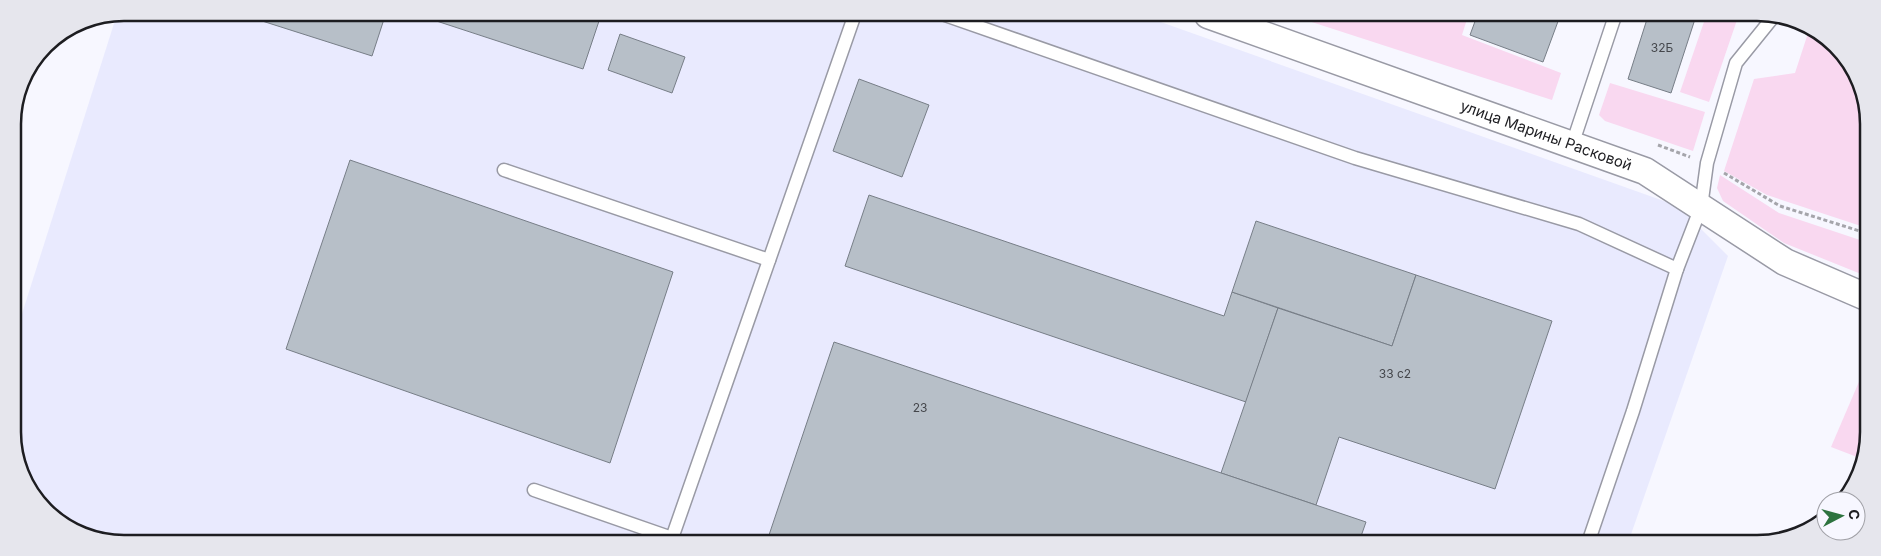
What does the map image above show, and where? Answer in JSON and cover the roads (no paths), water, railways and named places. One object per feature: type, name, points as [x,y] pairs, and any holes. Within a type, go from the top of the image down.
[{"type":"street","name":"улица Марины Расковой","points":[[1225,21],[1645,171],[1785,262],[1860,294]]},
{"type":"lane","points":[[673,535],[853,21]]},
{"type":"lane","points":[[962,21],[1355,158],[1579,224],[1677,269]]},
{"type":"lane","points":[[1572,145],[1614,21]]},
{"type":"lane","points":[[1591,535],[1633,412],[1677,269],[1700,208],[1707,163],[1736,63],[1769,22]]},
{"type":"lane","points":[[504,170],[769,260]]},
{"type":"lane","points":[[534,490],[657,535]]}]
